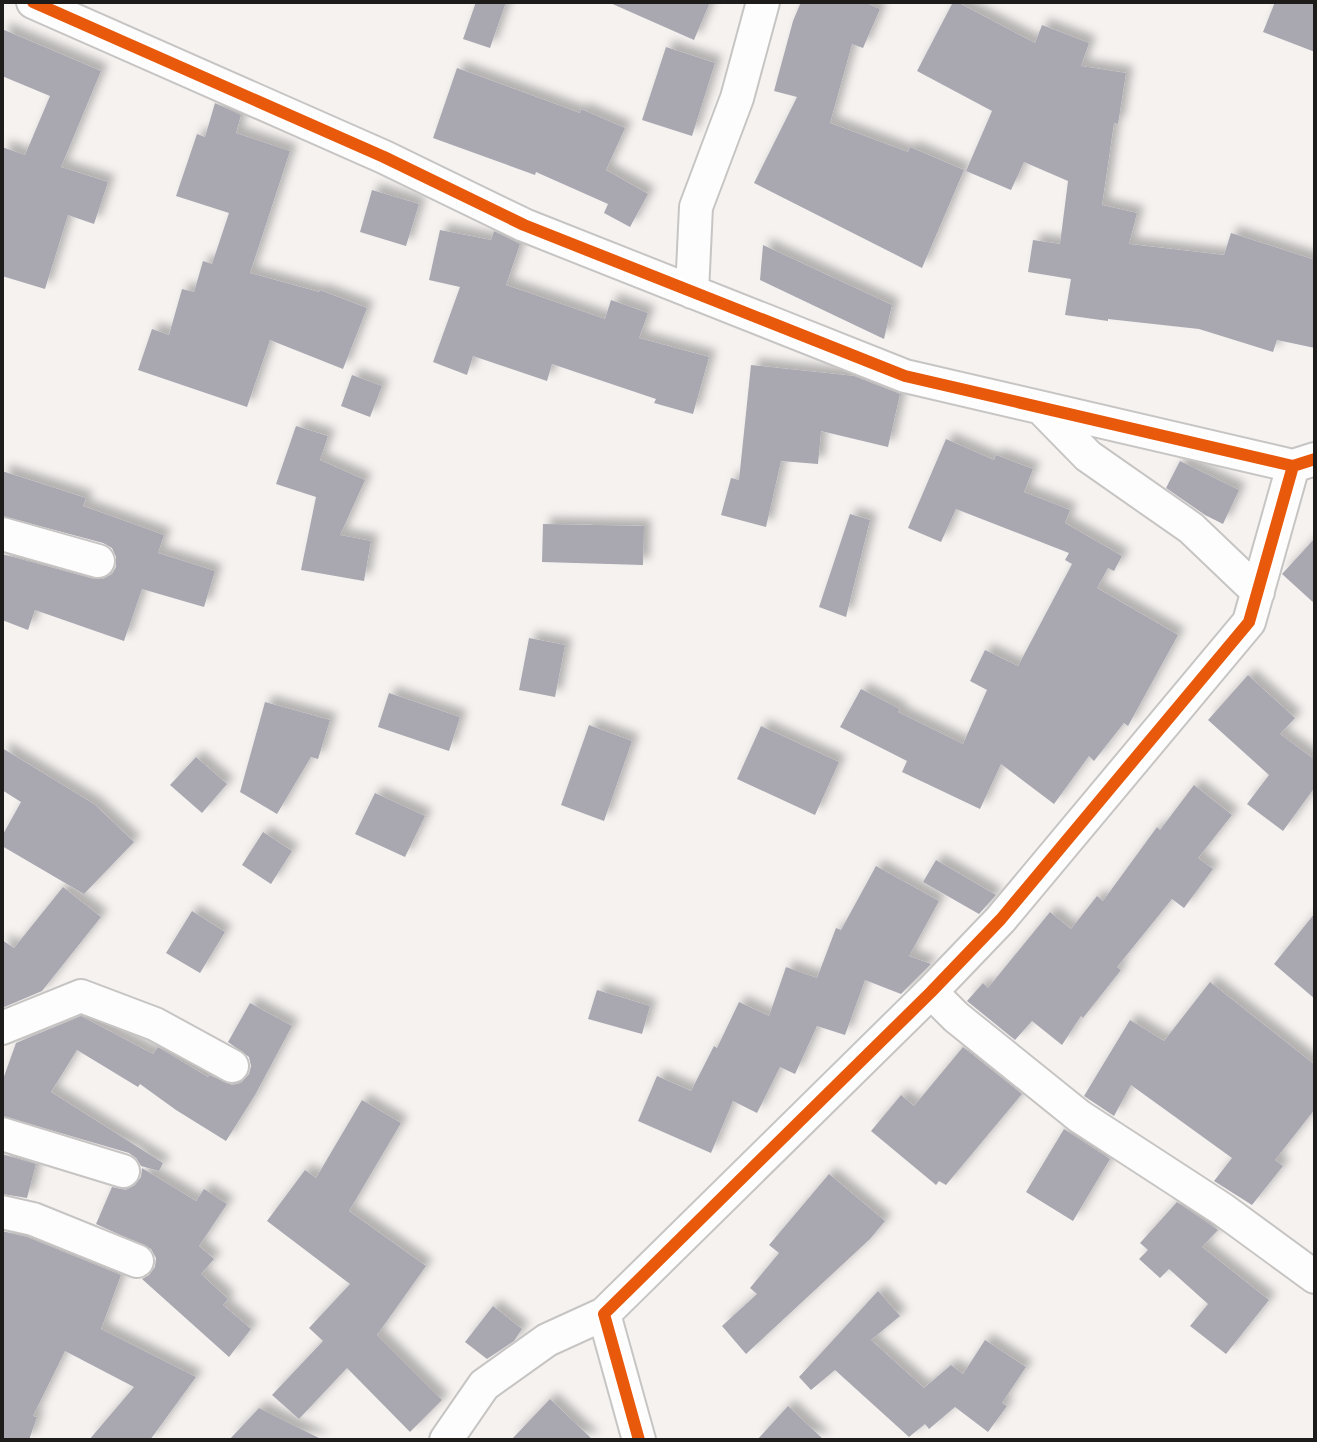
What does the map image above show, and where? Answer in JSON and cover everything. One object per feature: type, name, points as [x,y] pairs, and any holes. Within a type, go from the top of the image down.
[{"type":"street","points":[[33,2],[384,157],[524,225],[905,376],[1304,463],[1249,622],[1001,919],[604,1314],[547,1340],[484,1385],[446,1440]]},
{"type":"street","points":[[692,292],[696,207],[737,98],[763,2]]},
{"type":"street","points":[[1041,408],[1088,456],[1191,528],[1258,592]]},
{"type":"street","points":[[2,534],[98,561]]},
{"type":"street","points":[[931,992],[956,1017],[1079,1116],[1222,1209],[1315,1277]]},
{"type":"street","points":[[2,1028],[81,996],[155,1024],[232,1066]]},
{"type":"street","points":[[2,1134],[123,1171]]},
{"type":"street","points":[[2,1212],[33,1219],[137,1261]]},
{"type":"street","points":[[604,1314],[639,1440]]},
{"type":"building","points":[[476,2],[506,2],[490,48],[463,39]]},
{"type":"building","points":[[608,2],[710,2],[694,40]]},
{"type":"building","points":[[801,2],[864,2],[880,9],[863,48],[852,44],[830,123],[908,152],[910,147],[964,170],[922,268],[754,183],[797,97],[774,91]]},
{"type":"building","points":[[953,2],[1035,43],[1042,25],[1089,43],[1081,66],[1126,73],[1118,124],[1114,123],[1102,205],[1137,213],[1129,244],[1224,255],[1231,233],[1315,260],[1315,348],[1277,340],[1273,352],[1199,329],[1065,315],[1071,279],[1028,272],[1033,240],[1060,244],[1068,181],[1024,162],[1011,190],[966,171],[992,111],[917,71]]},
{"type":"building","points":[[1275,2],[1315,2],[1315,52],[1263,32]]},
{"type":"building","points":[[2,29],[101,71],[61,167],[108,182],[94,224],[68,215],[45,289],[2,276],[2,147],[25,155],[50,96],[2,76]]},
{"type":"building","points":[[666,47],[715,63],[692,136],[642,120]]},
{"type":"building","points":[[457,68],[580,113],[581,109],[625,128],[606,170],[648,194],[630,227],[604,213],[608,204],[536,172],[535,175],[433,138]]},
{"type":"building","points":[[215,103],[241,115],[236,133],[290,151],[250,273],[320,290],[367,308],[343,369],[270,340],[247,407],[138,370],[152,329],[169,335],[182,289],[194,292],[203,261],[212,264],[229,213],[176,196],[197,134],[205,137]]},
{"type":"building","points":[[372,190],[419,204],[406,246],[360,232]]},
{"type":"building","points":[[440,230],[491,240],[494,231],[520,244],[506,285],[605,319],[611,300],[648,313],[639,338],[709,357],[693,414],[654,403],[656,399],[552,364],[547,381],[473,356],[467,375],[433,362],[460,287],[429,280]]},
{"type":"building","points":[[763,245],[892,305],[884,339],[760,280]]},
{"type":"building","points":[[751,365],[854,376],[900,394],[888,447],[821,431],[818,464],[781,461],[766,527],[721,515],[731,478],[739,480]]},
{"type":"building","points":[[352,375],[382,386],[370,417],[341,406]]},
{"type":"building","points":[[296,426],[328,436],[320,460],[365,480],[340,535],[371,541],[364,581],[301,570],[316,497],[276,484]]},
{"type":"building","points":[[946,439],[994,460],[996,455],[1033,469],[1024,492],[1070,510],[1065,523],[1122,556],[1114,571],[1108,568],[1097,588],[1178,635],[1128,726],[1124,723],[1094,761],[1089,756],[1054,804],[1001,764],[980,809],[902,772],[907,761],[840,727],[861,689],[900,709],[898,712],[963,744],[987,690],[970,681],[985,650],[1018,666],[1072,564],[1065,560],[1069,553],[956,509],[941,542],[908,528]]},
{"type":"building","points":[[1180,461],[1239,490],[1223,524],[1166,488]]},
{"type":"building","points":[[2,471],[86,498],[83,506],[164,535],[158,553],[215,571],[204,607],[142,589],[124,641],[35,610],[28,630],[2,620],[2,554],[94,579],[103,579],[112,574],[116,557],[112,548],[103,543],[2,516]]},
{"type":"building","points":[[850,514],[870,520],[846,617],[819,607]]},
{"type":"building","points":[[543,524],[644,526],[643,565],[542,562]]},
{"type":"building","points":[[1315,538],[1315,604],[1282,574]]},
{"type":"building","points":[[529,638],[565,645],[555,697],[519,690]]},
{"type":"building","points":[[1248,675],[1295,718],[1280,734],[1315,760],[1315,787],[1283,831],[1247,804],[1269,775],[1208,720]]},
{"type":"building","points":[[389,693],[460,717],[449,751],[378,727]]},
{"type":"building","points":[[265,702],[330,720],[318,759],[311,757],[277,814],[240,792]]},
{"type":"building","points":[[589,725],[632,741],[604,821],[561,805]]},
{"type":"building","points":[[761,726],[839,762],[815,815],[737,779]]},
{"type":"building","points":[[2,748],[94,804],[134,842],[84,894],[2,846],[2,836],[21,802],[2,790]]},
{"type":"building","points":[[196,757],[227,784],[202,813],[170,785]]},
{"type":"building","points":[[1194,785],[1232,815],[1198,858],[1213,869],[1184,908],[1172,899],[1117,967],[1121,970],[1083,1018],[1081,1016],[1062,1045],[1032,1021],[1015,1040],[967,1001],[983,983],[988,988],[1050,912],[1071,929],[1097,896],[1103,901],[1157,827],[1160,830]]},
{"type":"building","points":[[375,793],[425,816],[405,857],[355,834]]},
{"type":"building","points":[[263,832],[292,851],[271,884],[242,865]]},
{"type":"building","points":[[936,860],[996,895],[979,914],[923,882]]},
{"type":"building","points":[[876,866],[939,901],[909,956],[931,964],[901,994],[865,980],[845,1035],[817,1026],[795,1074],[780,1067],[757,1113],[733,1101],[711,1153],[638,1121],[657,1076],[691,1091],[714,1046],[717,1048],[739,1002],[769,1016],[786,967],[817,978],[836,928],[841,930]]},
{"type":"building","points":[[63,887],[101,917],[42,991],[2,1008],[2,940],[14,948]]},
{"type":"building","points":[[192,911],[225,932],[200,973],[166,953]]},
{"type":"building","points":[[1315,913],[1315,999],[1274,964]]},
{"type":"building","points":[[1210,982],[1315,1065],[1315,1109],[1275,1160],[1283,1166],[1252,1205],[1214,1181],[1232,1158],[1131,1085],[1114,1116],[1084,1096],[1130,1020],[1164,1041]]},
{"type":"building","points":[[597,990],[650,1006],[642,1034],[588,1019]]},
{"type":"building","points":[[250,1003],[292,1026],[226,1141],[140,1084],[138,1087],[77,1050],[51,1092],[163,1163],[159,1171],[141,1166],[129,1153],[2,1116],[2,1082],[16,1043],[81,1016],[153,1054],[158,1047],[208,1077],[232,1085],[241,1083],[249,1074],[249,1057],[228,1042]]},
{"type":"building","points":[[963,1047],[1022,1094],[946,1185],[939,1181],[936,1185],[871,1131],[901,1095],[914,1106]]},
{"type":"building","points":[[362,1100],[401,1123],[349,1211],[426,1266],[377,1335],[442,1400],[410,1432],[347,1368],[299,1419],[272,1395],[323,1341],[309,1328],[350,1284],[267,1221],[305,1170],[316,1178]]},
{"type":"building","points":[[1064,1129],[1110,1159],[1073,1221],[1026,1192]]},
{"type":"building","points":[[2,1154],[36,1164],[27,1198],[2,1194]]},
{"type":"building","points":[[142,1168],[196,1201],[204,1189],[227,1204],[199,1246],[214,1259],[201,1274],[228,1299],[223,1305],[251,1329],[229,1357],[142,1279],[155,1267],[156,1258],[151,1249],[96,1224],[112,1187],[126,1190],[135,1185],[141,1177]]},
{"type":"building","points":[[829,1174],[885,1221],[870,1239],[746,1354],[722,1326],[757,1294],[750,1288],[779,1253],[769,1245]]},
{"type":"building","points":[[1177,1202],[1218,1230],[1202,1247],[1269,1300],[1226,1354],[1190,1326],[1208,1304],[1169,1269],[1160,1278],[1139,1259],[1148,1250],[1140,1243]]},
{"type":"building","points":[[2,1231],[27,1237],[121,1275],[101,1329],[196,1377],[150,1440],[89,1440],[134,1387],[65,1351],[33,1416],[37,1417],[29,1440],[2,1440]]},
{"type":"building","points":[[878,1291],[900,1316],[871,1340],[924,1388],[951,1365],[963,1374],[985,1340],[1026,1367],[1002,1403],[1007,1406],[988,1432],[955,1407],[929,1429],[925,1424],[909,1437],[835,1370],[811,1390],[799,1377]]},
{"type":"building","points":[[493,1306],[522,1329],[514,1341],[487,1359],[465,1342]]},
{"type":"building","points":[[550,1399],[593,1440],[511,1440]]},
{"type":"building","points":[[788,1406],[824,1440],[757,1440]]},
{"type":"building","points":[[259,1408],[323,1440],[229,1440]]},
{"type":"cycle path","points":[[33,2],[384,157],[524,225],[905,376],[1293,466],[1315,459]]},
{"type":"cycle path","points":[[639,1440],[604,1314],[1001,919],[1249,622],[1293,466]]}]
